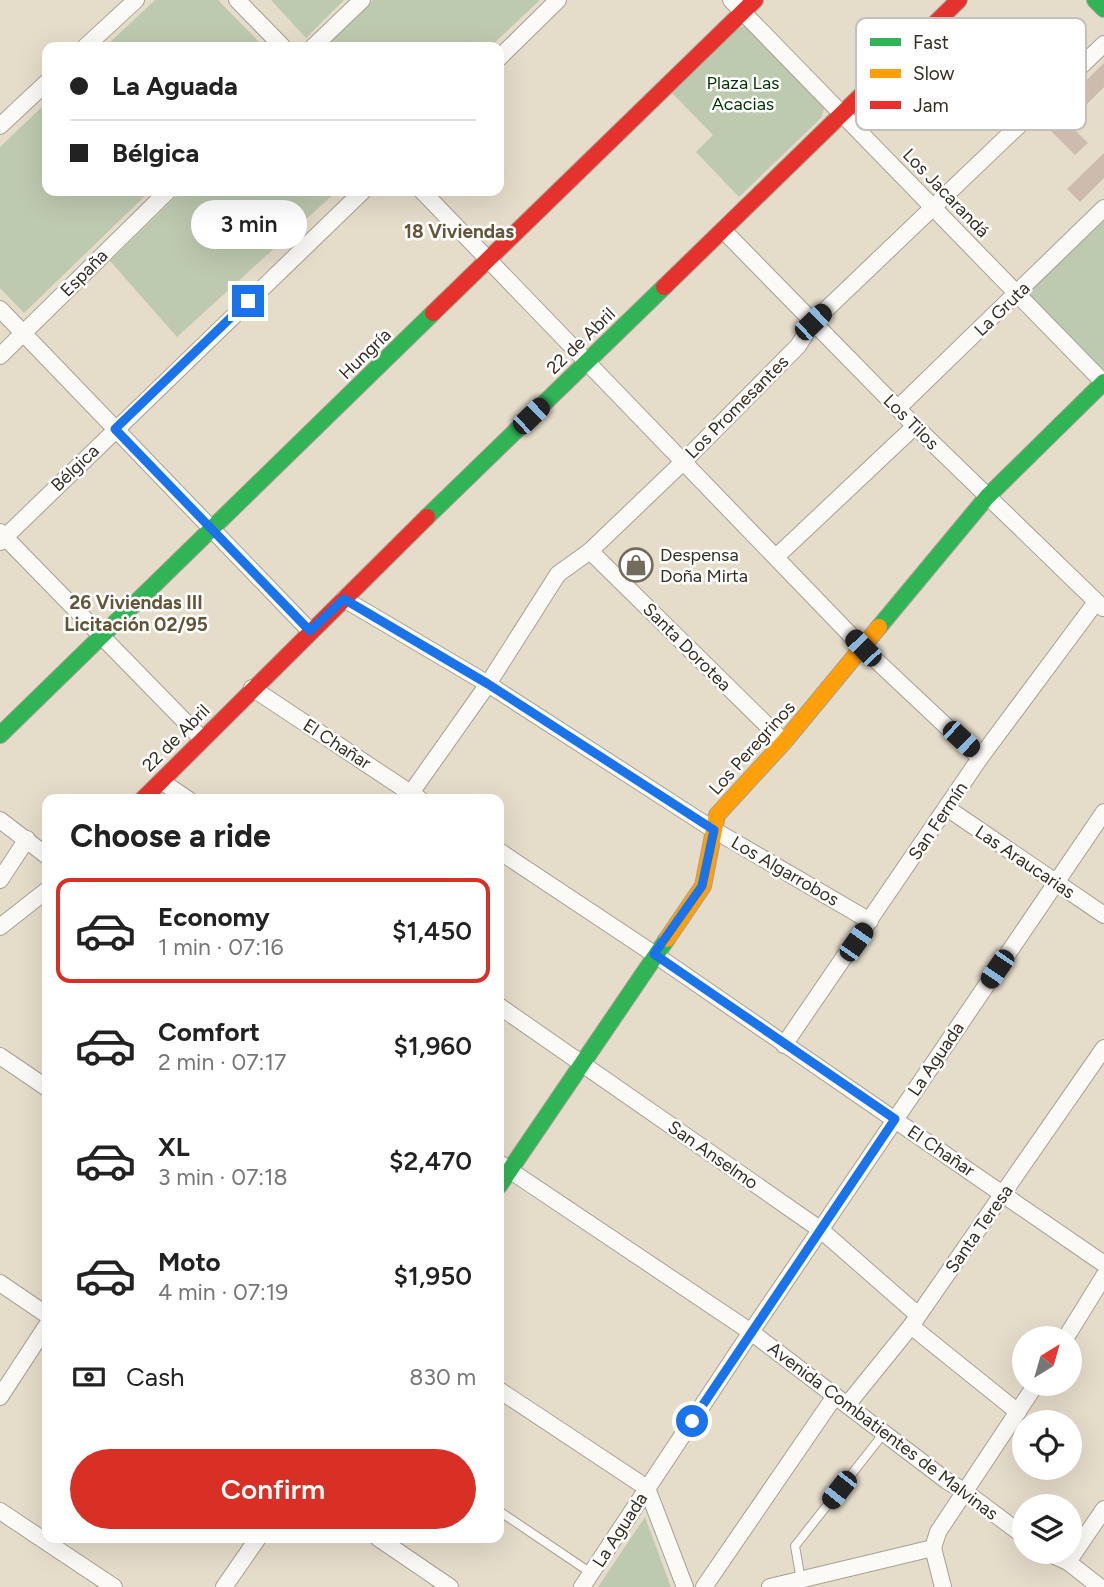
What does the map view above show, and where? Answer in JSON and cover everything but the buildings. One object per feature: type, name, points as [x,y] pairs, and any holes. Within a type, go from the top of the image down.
[{"type":"street","points":[[90,42],[136,0]]},
{"type":"street","points":[[237,0],[278,42]]},
{"type":"street","points":[[318,42],[362,0]]},
{"type":"street","points":[[504,53],[558,0]]},
{"type":"street","name":"Los Jacarandá","points":[[731,0],[856,128]]},
{"type":"street","name":"Hungría","points":[[0,735],[755,0]]},
{"type":"street","name":"22 de Abril","points":[[940,18],[959,0]]},
{"type":"street","points":[[1095,0],[1104,9]]},
{"type":"street","name":"Los Promesantes","points":[[1086,61],[1104,44]]},
{"type":"street","points":[[0,126],[42,87]]},
{"type":"street","name":"22 de Abril","points":[[148,794],[310,631],[856,99]]},
{"type":"street","name":"Los Jacarandá","points":[[858,130],[1104,382]]},
{"type":"street","name":"Los Promesantes","points":[[416,794],[558,574],[590,551],[684,461],[797,346],[813,322],[1013,130]]},
{"type":"street","name":"España","points":[[0,356],[162,196]]},
{"type":"street","name":"Bélgica","points":[[2,537],[358,196]]},
{"type":"street","points":[[427,196],[863,648],[980,758]]},
{"type":"street","name":"La Gruta","points":[[898,408],[1104,208]]},
{"type":"street","name":"Los Tilos","points":[[723,230],[915,426],[1100,606]]},
{"type":"street","points":[[0,309],[310,631]]},
{"type":"street","name":"Los Peregrinos","points":[[504,1166],[581,1062],[702,886],[717,815],[784,742],[987,497],[1104,382]]},
{"type":"street","points":[[776,557],[915,426]]},
{"type":"street","points":[[2,537],[202,739]]},
{"type":"street","name":"Santa Dorotea","points":[[590,551],[784,742]]},
{"type":"street","name":"Los Algarrobos","points":[[344,599],[488,684],[714,830],[870,922]]},
{"type":"street","name":"San Fermín","points":[[785,1045],[980,758],[1100,606]]},
{"type":"street","name":"El Chañar","points":[[252,688],[407,794]]},
{"type":"street","points":[[161,781],[180,794]]},
{"type":"street","name":"Las Araucarias","points":[[947,808],[1104,915]]},
{"type":"street","name":"La Aguada","points":[[582,1587],[751,1332],[1104,812]]},
{"type":"street","points":[[0,820],[42,852]]},
{"type":"street","points":[[0,880],[27,839]]},
{"type":"street","name":"El Chañar","points":[[504,854],[654,954],[1104,1264]]},
{"type":"street","points":[[0,927],[42,894]]},
{"type":"street","name":"San Anselmo","points":[[504,1009],[821,1230],[915,1321],[1016,1410]]},
{"type":"street","name":"Santa Teresa","points":[[704,1587],[841,1401],[915,1321],[1104,1048]]},
{"type":"street","points":[[0,1056],[42,1085]]},
{"type":"street","name":"Avenida Combatientes de Malvinas","points":[[504,1166],[751,1332],[1012,1527]]},
{"type":"street","points":[[1073,1326],[1104,1276]]},
{"type":"street","points":[[0,1283],[42,1312]]},
{"type":"street","points":[[0,1397],[42,1333]]},
{"type":"street","points":[[504,1393],[648,1488],[685,1587]]},
{"type":"street","points":[[943,1587],[933,1548],[938,1532],[1012,1421]]},
{"type":"street","points":[[1082,1541],[1104,1509]]},
{"type":"street","points":[[0,1511],[42,1539]]},
{"type":"street","points":[[48,1543],[114,1587]]},
{"type":"street","points":[[224,1587],[255,1543]]},
{"type":"street","points":[[385,1543],[450,1587]]},
{"type":"street","points":[[769,1587],[802,1583],[933,1548]]},
{"type":"street","points":[[1071,1564],[1100,1587]]},
{"type":"lane","points":[[802,1583],[795,1546],[884,1433]]},
{"type":"lane","points":[[504,1514],[591,1573]]},
{"type":"green space","points":[[155,0],[218,0],[259,42],[110,42]]},
{"type":"green space","points":[[271,0],[344,0],[306,38]]},
{"type":"green space","points":[[373,0],[540,0],[495,42],[330,42]]},
{"type":"green space","name":"Plaza Las Acacias","points":[[744,26],[820,101],[824,109],[821,118],[739,197],[696,152],[713,135],[671,92],[736,29]]},
{"type":"green space","points":[[42,107],[42,196],[145,196],[24,313],[0,288],[0,147]]},
{"type":"green space","points":[[177,196],[332,196],[177,337],[110,261]]},
{"type":"green space","points":[[1104,218],[1104,370],[1101,373],[1025,296]]},
{"type":"green space","points":[[645,1517],[671,1587],[598,1587]]},
{"type":"traffic: fast","points":[[1095,0],[1104,9]]},
{"type":"traffic: fast","points":[[427,517],[664,287]]},
{"type":"traffic: fast","points":[[0,735],[433,313]]},
{"type":"traffic: fast","points":[[879,627],[987,497],[1104,382]]},
{"type":"traffic: fast","points":[[504,1179],[667,939]]},
{"type":"traffic: slow","points":[[667,939],[703,886],[717,815],[784,742],[879,627]]},
{"type":"traffic: jam","points":[[433,313],[755,0]]},
{"type":"traffic: jam","points":[[940,18],[959,0]]},
{"type":"traffic: jam","points":[[664,287],[856,100]]},
{"type":"traffic: jam","points":[[148,794],[427,517]]},
{"type":"place","name":"Despensa Doña Mirta","points":[[636,565]]},
{"type":"district","name":"18 Viviendas","points":[[459,231]]},
{"type":"district","name":"26 Viviendas III Licitación 02/95","points":[[136,613]]},
{"type":"route","points":[[248,301],[115,429],[310,631],[344,599],[488,684],[714,830],[702,886],[654,954],[895,1119],[692,1421]]}]
